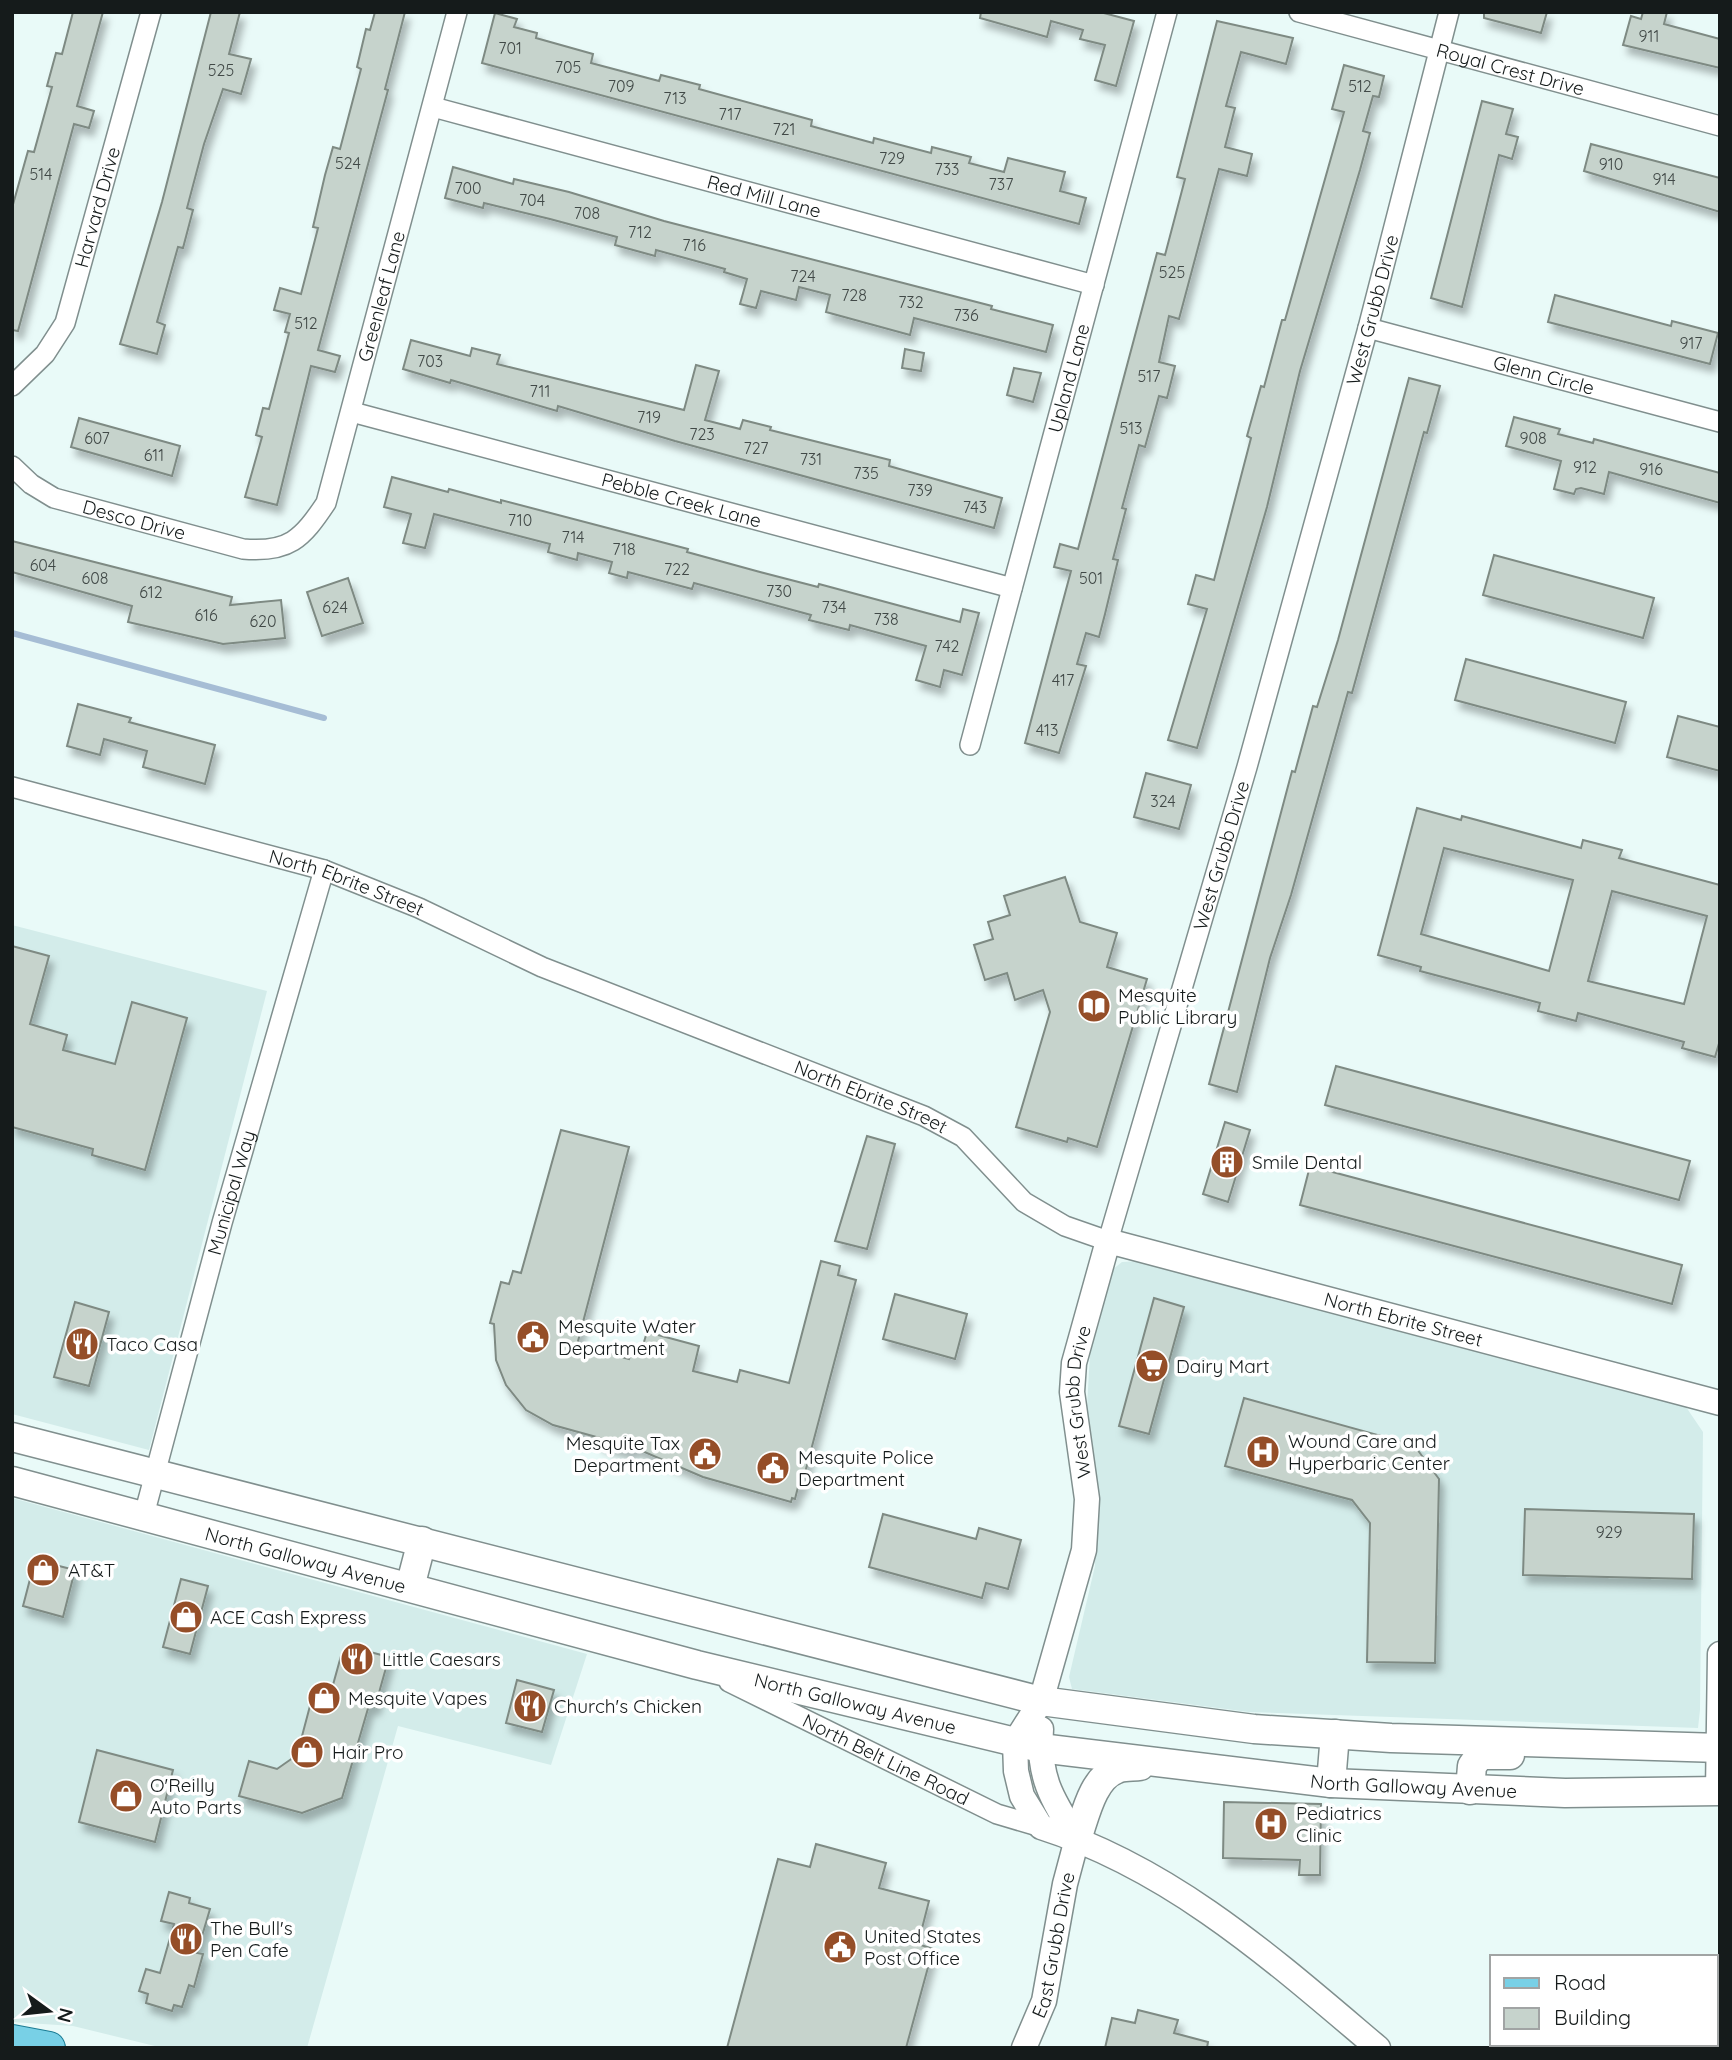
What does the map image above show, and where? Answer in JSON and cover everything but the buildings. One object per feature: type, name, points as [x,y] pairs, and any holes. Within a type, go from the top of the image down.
[{"type":"main road","points":[[12,1437],[1041,1700],[1254,1728],[1335,1734],[1567,1745],[1718,1748]]},
{"type":"main road","name":"North Galloway Avenue","points":[[12,1481],[696,1665],[1027,1745],[1331,1783],[1565,1793],[1719,1791]]},
{"type":"main road","points":[[410,1587],[422,1541]]},
{"type":"main road","points":[[1331,1783],[1335,1734]]},
{"type":"main road","points":[[1470,1790],[1472,1766],[1480,1755],[1533,1756],[1567,1745]]},
{"type":"main road","points":[[1077,1839],[1094,1792],[1106,1777],[1117,1769],[1160,1763]]},
{"type":"main road","points":[[12,2042],[50,2048]]},
{"type":"street","name":"Harvard Drive","points":[[12,386],[45,354],[65,323],[151,12]]},
{"type":"street","name":"Greenleaf Lane","points":[[266,551],[293,543],[306,533],[326,503],[457,12]]},
{"type":"street","name":"Upland Lane","points":[[971,745],[1167,12]]},
{"type":"street","name":"Royal Crest Drive","points":[[1299,12],[1720,126]]},
{"type":"street","name":"West Grubb Drive","points":[[1027,1745],[1084,1550],[1087,1499],[1072,1392],[1074,1363],[1247,767],[1368,328],[1449,12]]},
{"type":"street","name":"Red Mill Lane","points":[[433,107],[1094,285]]},
{"type":"street","name":"Glenn Circle","points":[[1368,328],[1720,422]]},
{"type":"street","name":"Pebble Creek Lane","points":[[352,412],[1012,588]]},
{"type":"street","name":"Desco Drive","points":[[12,466],[31,484],[54,498],[243,549],[266,551]]},
{"type":"street","name":"North Ebrite Street","points":[[12,787],[324,870],[419,908],[542,967],[923,1116],[963,1137],[1024,1202],[1065,1226],[1108,1241],[1720,1403]]},
{"type":"street","name":"Municipal Way","points":[[144,1516],[222,1223],[324,870]]},
{"type":"street","points":[[1719,1791],[1720,1654]]},
{"type":"street","name":"North Belt Line Road","points":[[696,1665],[997,1814],[1041,1828]]},
{"type":"street","points":[[1027,1745],[1016,1771],[1022,1796],[1041,1828],[1077,1839],[1165,1882],[1240,1932],[1378,2048]]},
{"type":"street","points":[[1027,1745],[1052,1800],[1077,1839]]},
{"type":"street","name":"East Grubb Drive","points":[[1024,2048],[1044,2001],[1065,1884],[1077,1839]]},
{"type":"shaded area","points":[[12,925],[267,991],[149,1450],[12,1414]]},
{"type":"shaded area","points":[[1140,1261],[1684,1404],[1703,1432],[1698,1728],[1249,1712],[1072,1689],[1069,1677],[1095,1566],[1094,1465],[1087,1407],[1090,1354],[1112,1270],[1122,1262]]},
{"type":"shaded area","points":[[12,1498],[587,1654],[551,1765],[398,1726],[307,2048],[163,2048],[73,2026],[12,2022]]},
{"type":"waterway","points":[[12,633],[324,718]]},
{"type":"place","name":"Mesquite Public Library","points":[[1094,1006]]},
{"type":"place","name":"Smile Dental","points":[[1227,1162]]},
{"type":"place","name":"Mesquite Water Department","points":[[533,1337]]},
{"type":"place","name":"Taco Casa","points":[[82,1344]]},
{"type":"place","name":"Dairy Mart","points":[[1152,1366]]},
{"type":"place","name":"Wound Care and Hyperbaric Center","points":[[1263,1452]]},
{"type":"place","name":"Mesquite Tax Department","points":[[705,1454]]},
{"type":"place","name":"Mesquite Police Department","points":[[773,1468]]},
{"type":"place","name":"AT&T","points":[[43,1570]]},
{"type":"place","name":"ACE Cash Express","points":[[186,1617]]},
{"type":"place","name":"Little Caesars","points":[[357,1659]]},
{"type":"place","name":"Mesquite Vapes","points":[[324,1698]]},
{"type":"place","name":"Church's Chicken","points":[[530,1706]]},
{"type":"place","name":"Hair Pro","points":[[307,1752]]},
{"type":"place","name":"O'Reilly Auto Parts","points":[[126,1796]]},
{"type":"place","name":"Pediatrics Clinic","points":[[1271,1824]]},
{"type":"place","name":"The Bull's Pen Cafe","points":[[186,1939]]},
{"type":"place","name":"United States Post Office","points":[[840,1947]]}]
